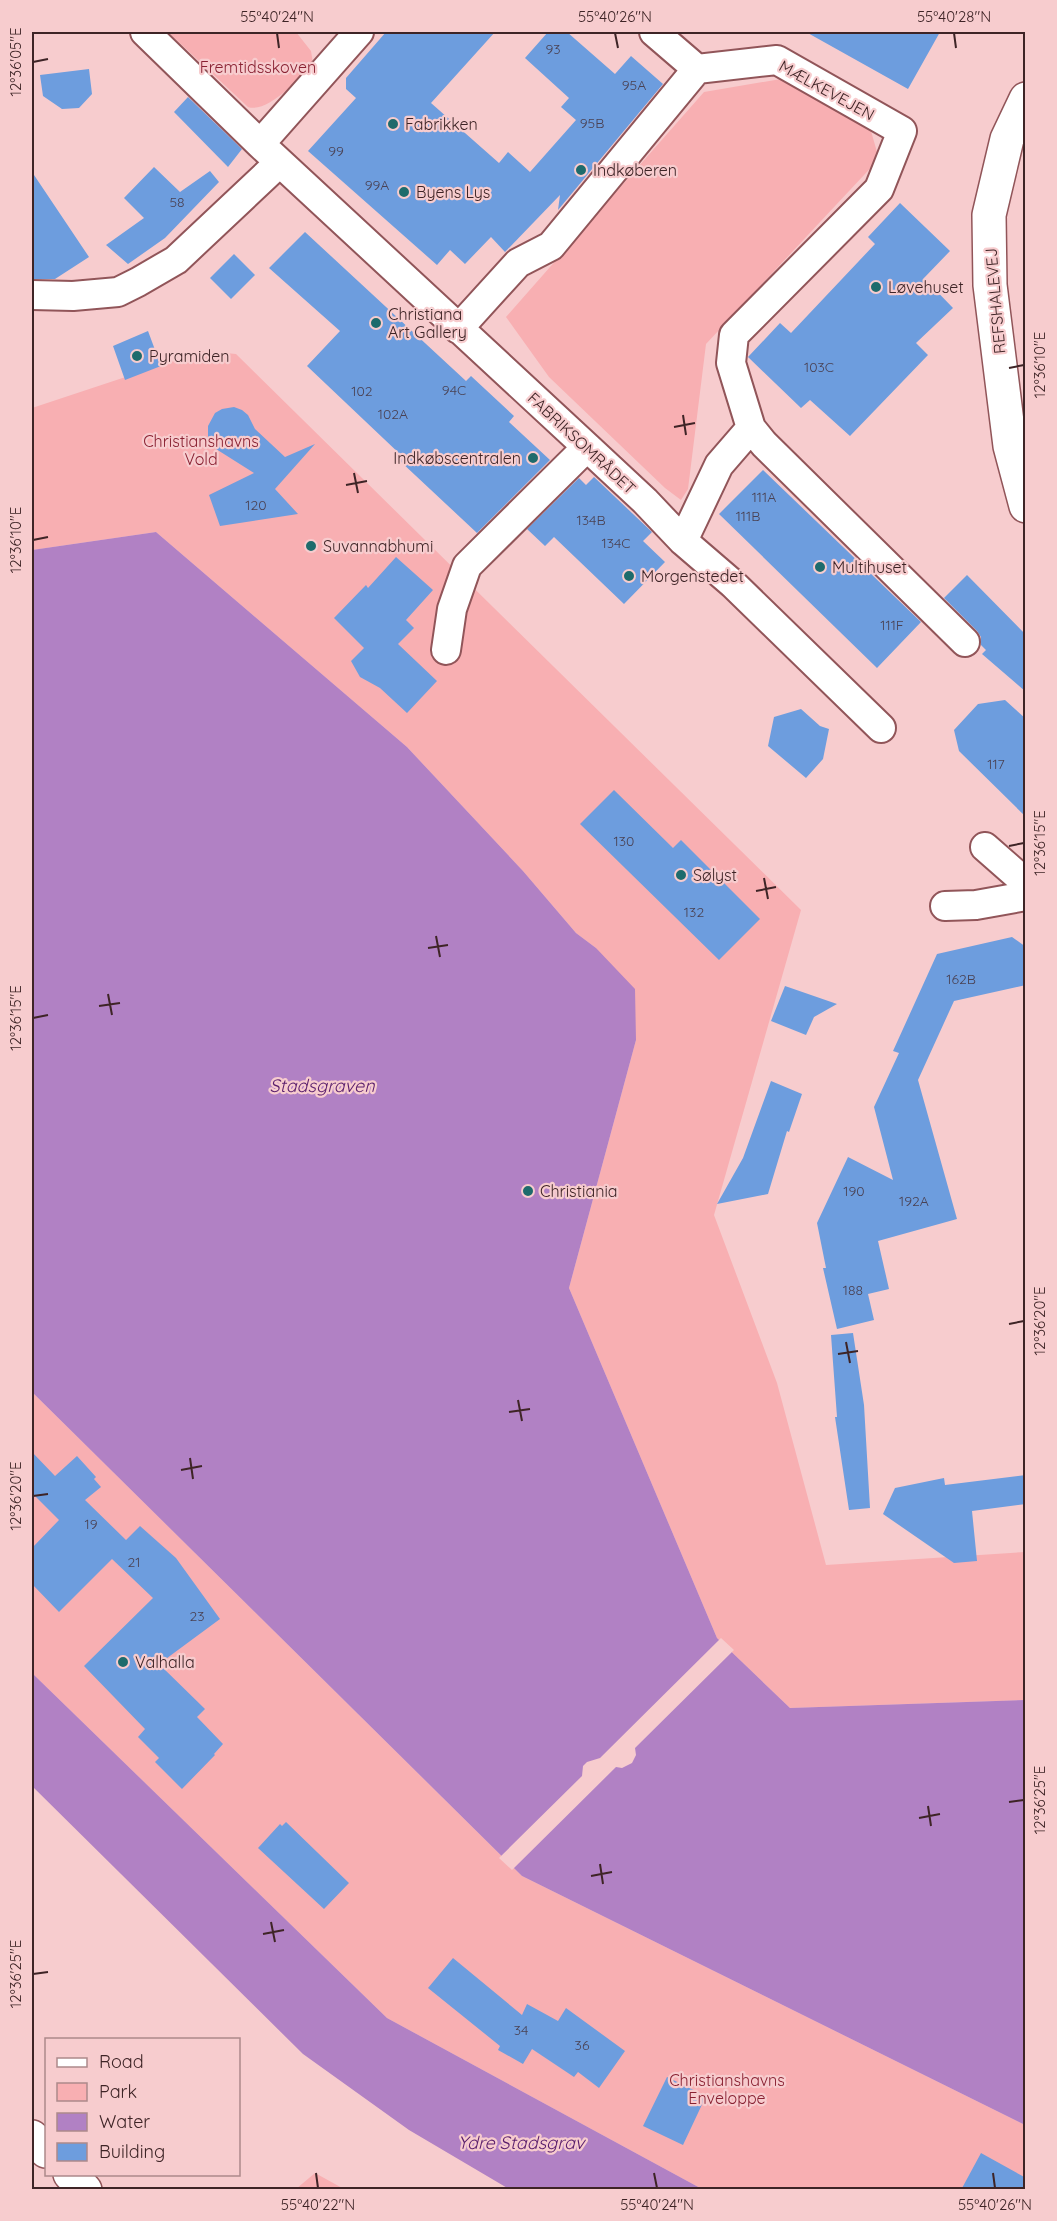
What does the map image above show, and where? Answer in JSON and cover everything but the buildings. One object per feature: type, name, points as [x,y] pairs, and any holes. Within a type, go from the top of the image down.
[{"type":"street","name":"FABRIKSOMRÅDET","points":[[145,32],[270,153],[645,501],[683,541],[732,584],[881,728]]},
{"type":"street","points":[[32,295],[73,296],[118,292],[176,260],[270,153],[359,32]]},
{"type":"street","points":[[458,329],[518,263],[551,246],[697,69],[654,32]]},
{"type":"street","name":"MÆLKEVEJEN","points":[[697,69],[777,60],[903,131],[879,189],[734,335],[731,363],[751,428]]},
{"type":"street","name":"REFSHALEVEJ","points":[[1026,99],[1007,139],[988,215],[990,285],[1009,434],[1026,506]]},
{"type":"street","points":[[683,541],[719,465],[751,428],[764,444],[965,642]]},
{"type":"street","points":[[446,650],[452,609],[467,566],[586,447]]},
{"type":"street","points":[[986,847],[1026,883]]},
{"type":"street","points":[[945,906],[976,905],[1026,896]]},
{"type":"street","points":[[32,2137],[45,2150]]},
{"type":"street","points":[[71,2176],[86,2190]]},
{"type":"green space","name":"Fremtidsskoven","points":[[168,32],[296,32],[311,51],[313,63],[293,85],[274,100],[256,108],[248,107]]},
{"type":"green space","points":[[781,79],[871,131],[879,159],[706,344],[688,489],[681,500],[665,488],[549,377],[506,317],[704,92]]},
{"type":"green space","name":"Christianshavns Vold","points":[[204,351],[236,354],[801,910],[714,1215],[777,1383],[826,1565],[1025,1552],[1025,1700],[790,1708],[717,1638],[569,1288],[636,1040],[596,948],[576,933],[523,871],[407,747],[156,532],[32,550],[32,408]]},
{"type":"green space","name":"Christianshavns Enveloppe","points":[[32,1392],[522,1876],[1025,2125],[1025,2189],[702,2189],[387,2018],[32,1673]]},
{"type":"green space","points":[[315,2173],[344,2189],[296,2189]]},
{"type":"water","name":"Stadsgraven","points":[[156,532],[407,747],[523,871],[576,933],[596,948],[635,989],[636,1040],[569,1288],[717,1638],[790,1708],[1025,1700],[1025,2125],[522,1876],[32,1392],[32,550]]},
{"type":"water","name":"Ydre Stadsgrav","points":[[32,1673],[387,2018],[702,2189],[509,2189],[409,2130],[303,2054],[32,1786]]},
{"type":"pier","points":[[721,1638],[734,1650],[635,1748],[636,1755],[632,1763],[622,1768],[616,1767],[512,1870],[499,1858],[582,1776],[583,1766],[587,1762],[600,1758]]},
{"type":"place","name":"Fabrikken","points":[[393,124]]},
{"type":"place","name":"Indkøberen","points":[[581,170]]},
{"type":"place","name":"Byens Lys","points":[[404,192]]},
{"type":"place","name":"Løvehuset","points":[[876,287]]},
{"type":"place","name":"Christiana Art Gallery","points":[[376,323]]},
{"type":"place","name":"Pyramiden","points":[[137,356]]},
{"type":"place","name":"Indkøbscentralen","points":[[533,458]]},
{"type":"place","name":"Suvannabhumi","points":[[311,546]]},
{"type":"place","name":"Multihuset","points":[[820,567]]},
{"type":"place","name":"Morgenstedet","points":[[629,576]]},
{"type":"place","name":"Sølyst","points":[[681,875]]},
{"type":"place","name":"Christiania","points":[[528,1191]]},
{"type":"place","name":"Valhalla","points":[[123,1662]]}]
